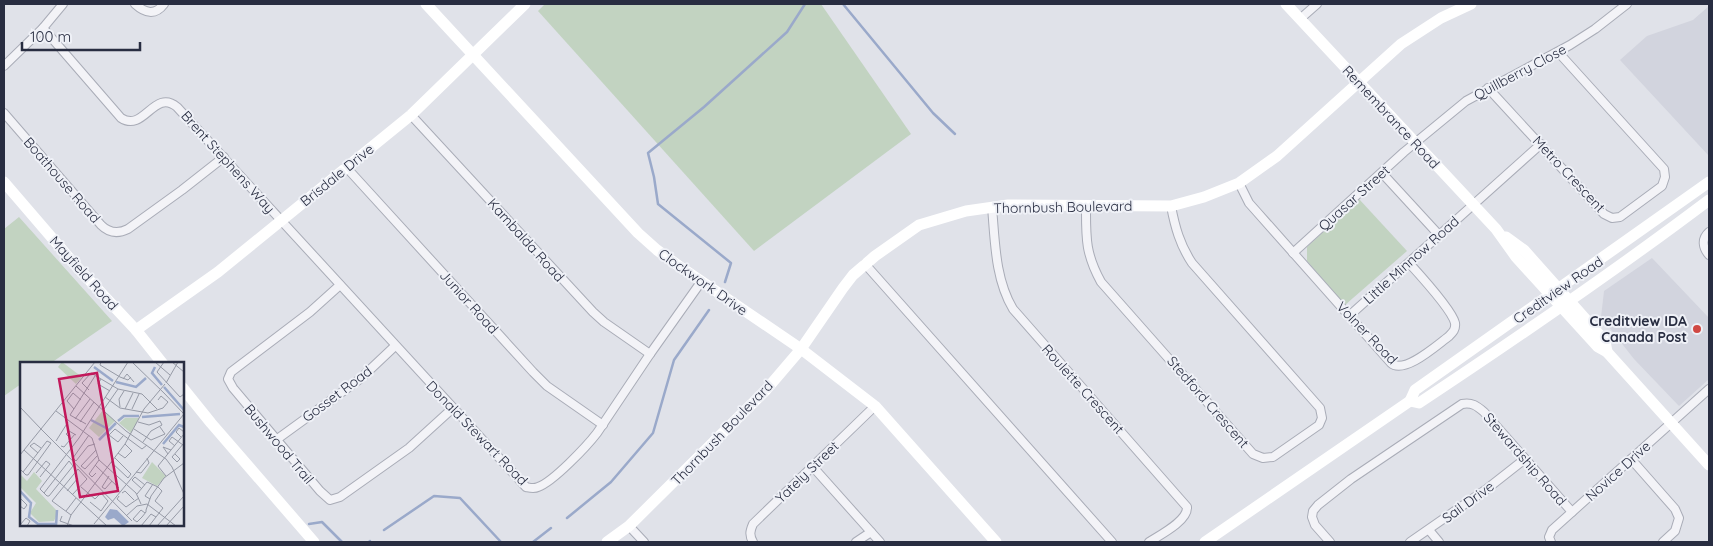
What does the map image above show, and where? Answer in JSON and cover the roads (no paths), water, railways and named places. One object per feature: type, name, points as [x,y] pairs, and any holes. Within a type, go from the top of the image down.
[{"type":"street","points":[[4,66],[43,28],[63,4]]},
{"type":"street","points":[[134,4],[145,12],[156,12],[164,4]]},
{"type":"street","name":"Clockwork Drive","points":[[426,4],[638,233],[657,250],[702,282],[800,348],[875,406],[996,542]]},
{"type":"street","name":"Brisdale Drive","points":[[136,330],[218,272],[412,115],[525,4]]},
{"type":"street","name":"Remembrance Road","points":[[1286,4],[1496,229],[1524,250],[1598,347],[1607,352],[1709,465]]},
{"type":"street","points":[[1300,19],[1317,4]]},
{"type":"street","name":"Thornbush Boulevard","points":[[607,542],[629,526],[766,390],[800,348],[843,288],[864,264],[919,225],[966,211],[1008,205],[1172,206],[1239,184],[1277,156],[1401,44],[1441,18],[1471,4]]},
{"type":"street","name":"Quillberry Close","points":[[1415,143],[1466,100],[1558,52],[1595,29],[1627,4]]},
{"type":"street","name":"Brent Stephens Way","points":[[43,28],[121,118],[126,121],[132,122],[137,120],[160,103],[170,102],[177,107],[281,220]]},
{"type":"street","name":"Metro Crescent","points":[[1488,88],[1604,214],[1612,218],[1620,216],[1662,186],[1665,177],[1664,168],[1558,52]]},
{"type":"street","name":"Boathouse Road","points":[[4,113],[101,225],[111,232],[122,232],[182,190],[224,157]]},
{"type":"street","name":"Kambalda Road","points":[[412,115],[592,312],[650,354]]},
{"type":"street","name":"Quasar Street","points":[[1293,253],[1415,143]]},
{"type":"street","name":"Little Minnow Road","points":[[1349,316],[1541,144]]},
{"type":"street","name":"Junior Road","points":[[346,167],[533,372],[547,386],[603,424]]},
{"type":"street","points":[[1382,173],[1439,235]]},
{"type":"street","name":"Mayfield Road","points":[[4,182],[77,267],[136,330],[161,362]]},
{"type":"street","name":"Creditview Road","points":[[1205,542],[1410,401],[1415,390],[1644,230],[1709,182]]},
{"type":"street","name":"Volner Road","points":[[1239,184],[1249,203],[1394,366],[1407,366],[1453,332],[1453,319],[1427,283],[1409,263]]},
{"type":"street","name":"Creditview Road","points":[[1410,401],[1419,403],[1478,364],[1636,254],[1709,200]]},
{"type":"street","name":"Stedford Crescent","points":[[1086,206],[1086,232],[1089,256],[1101,282],[1253,454],[1263,458],[1273,457],[1319,425],[1322,418],[1320,408],[1192,263],[1182,248],[1176,232],[1172,206]]},
{"type":"street","name":"Roulette Crescent","points":[[992,207],[1000,280],[1013,309],[1187,507],[1186,515],[1181,520],[1149,542]]},
{"type":"street","name":"Donald Stewart Road","points":[[281,220],[521,482],[526,487],[531,488],[540,486],[550,480],[588,444],[702,282]]},
{"type":"street","points":[[1636,254],[1635,245],[1644,230]]},
{"type":"street","points":[[1709,232],[1704,242],[1709,256]]},
{"type":"street","points":[[864,264],[1112,542]]},
{"type":"street","name":"Bushwood Trail","points":[[340,285],[310,312],[238,366],[229,375],[229,383],[320,491],[330,500],[334,500],[409,448],[453,408]]},
{"type":"street","name":"Gosset Road","points":[[276,440],[360,380],[395,346]]},
{"type":"street","points":[[184,389],[314,542]]},
{"type":"street","name":"Novice Drive","points":[[1550,542],[1549,537],[1552,530],[1709,389]]},
{"type":"street","name":"Stewardship Road","points":[[1330,542],[1315,525],[1312,517],[1313,511],[1318,505],[1351,479],[1462,404],[1467,403],[1484,412],[1572,512]]},
{"type":"street","name":"Yately Street","points":[[753,542],[750,530],[753,524],[875,406]]},
{"type":"street","name":"Sail Drive","points":[[1410,542],[1488,488],[1524,459]]},
{"type":"street","points":[[1631,459],[1676,509],[1679,518],[1675,532],[1662,542]]},
{"type":"street","points":[[813,467],[880,542]]},
{"type":"street","points":[[629,526],[644,542]]},
{"type":"street","points":[[1428,530],[1439,542]]},
{"type":"street","points":[[856,542],[871,532]]},
{"type":"waterway","points":[[725,282],[731,263],[658,204],[648,153],[704,107],[787,32],[805,4]]},
{"type":"waterway","points":[[843,4],[933,113],[955,134]]},
{"type":"waterway","points":[[567,518],[611,482],[653,433],[674,360],[709,310]]},
{"type":"waterway","points":[[384,530],[434,496],[460,498],[501,542]]},
{"type":"waterway","points":[[309,524],[322,522],[342,542]]},
{"type":"waterway","points":[[533,542],[551,528]]},
{"type":"place","name":"Creditview IDA Canada Post","points":[[1697,329]]}]
